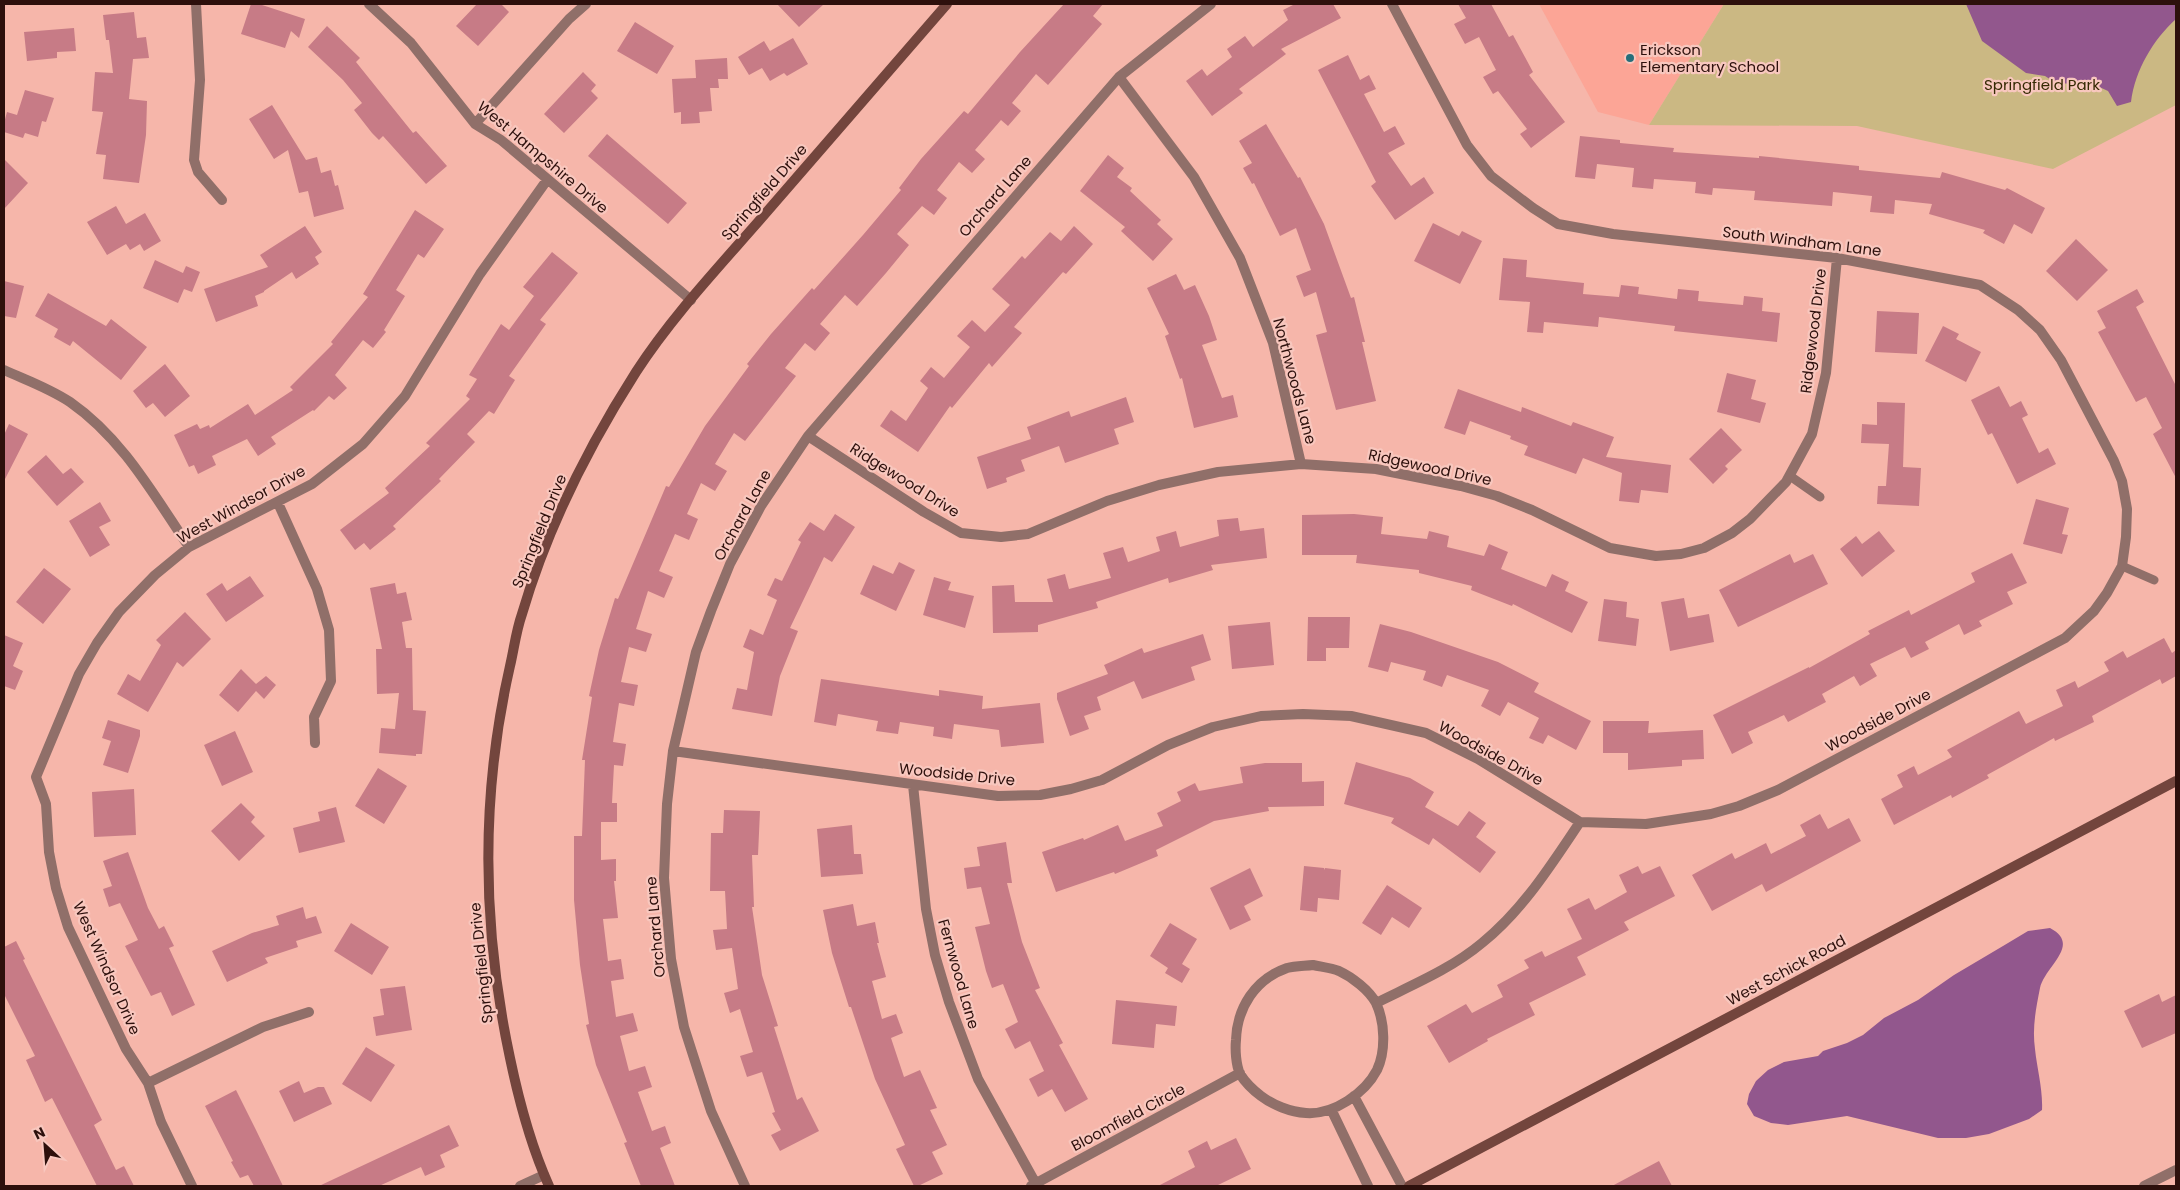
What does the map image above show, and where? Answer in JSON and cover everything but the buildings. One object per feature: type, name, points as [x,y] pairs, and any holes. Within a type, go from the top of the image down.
[{"type":"street","points":[[196,4],[200,80],[194,160],[198,172],[222,200]]},
{"type":"street","name":"West Hampshire Drive","points":[[369,4],[411,43],[475,124],[501,140],[691,300]]},
{"type":"street","points":[[475,124],[569,19],[586,4]]},
{"type":"street","name":"Springfield Drive","points":[[549,1186],[514,1078],[499,1008],[489,925],[487,824],[499,721],[521,614],[562,507],[597,436],[638,369],[691,300],[947,4]]},
{"type":"street","name":"Orchard Lane","points":[[745,1186],[710,1112],[684,1027],[671,959],[664,878],[667,804],[673,751],[696,652],[730,564],[762,506],[808,436],[1119,77],[1211,4]]},
{"type":"street","name":"South Windham Lane","points":[[1392,4],[1467,144],[1491,176],[1533,208],[1558,224],[1613,234],[1837,258],[1980,285],[2018,310],[2040,330],[2061,360],[2114,461],[2122,482],[2128,518],[2122,566],[2116,576]]},
{"type":"street","name":"Northwoods Lane","points":[[1119,77],[1194,177],[1240,258],[1273,343],[1301,464]]},
{"type":"street","name":"West Windsor Drive","points":[[192,1186],[161,1122],[148,1083],[126,1049],[68,927],[56,888],[49,852],[46,804],[36,776],[79,674],[97,643],[119,612],[155,575],[189,547],[312,484],[363,444],[405,396],[480,274],[547,180]]},
{"type":"street","name":"Ridgewood Drive","points":[[808,436],[924,512],[961,533],[1001,537],[1028,534],[1107,502],[1159,485],[1218,472],[1301,464],[1376,469],[1461,486],[1496,496],[1532,510],[1610,548],[1656,556],[1681,554],[1704,548],[1732,533],[1750,519],[1790,476],[1812,434],[1824,382],[1837,258]]},
{"type":"street","points":[[4,370],[69,402],[102,427],[126,454],[189,547]]},
{"type":"street","points":[[278,503],[317,589],[329,630],[331,681],[314,717],[315,743]]},
{"type":"street","name":"Woodside Drive","points":[[673,751],[998,796],[1052,794],[1102,780],[1168,745],[1214,727],[1261,716],[1326,714],[1372,720],[1426,733],[1478,759],[1580,822],[1646,824],[1711,814],[1739,806],[1778,790],[2065,638],[2094,611],[2116,576]]},
{"type":"street","name":"West Schick Road","points":[[1409,1186],[2176,781]]},
{"type":"street","name":"Fernwood Lane","points":[[913,785],[926,909],[935,955],[949,1002],[978,1079],[1033,1185]]},
{"type":"street","points":[[1376,1003],[1453,963],[1482,943],[1525,899],[1580,822]]},
{"type":"street","points":[[1313,965],[1339,971],[1360,985],[1376,1003],[1382,1024],[1383,1043],[1380,1061],[1372,1078],[1354,1096],[1332,1109],[1307,1114],[1276,1105],[1252,1090],[1240,1073],[1235,1049],[1236,1023],[1246,999],[1269,978],[1288,968],[1313,965]]},
{"type":"street","points":[[148,1083],[263,1028],[309,1012]]},
{"type":"street","name":"Bloomfield Circle","points":[[1033,1185],[1240,1073]]},
{"type":"street","points":[[1354,1096],[1402,1186]]},
{"type":"street","points":[[1332,1109],[1368,1186]]},
{"type":"street","points":[[2144,1186],[2176,1170]]},
{"type":"street","points":[[520,1186],[544,1174]]},
{"type":"lane","points":[[1790,476],[1820,497]]},
{"type":"lane","points":[[2122,566],[2154,580]]},
{"type":"shaded area","name":"Erickson Elementary School","points":[[1539,4],[1724,4],[1649,125],[1598,112]]},
{"type":"shaded area","points":[[1966,4],[2176,4],[2176,19],[2160,36],[2146,56],[2136,78],[2131,102],[2117,106],[2108,91],[2095,85],[2056,83],[2045,76],[2026,73],[1982,41]]},
{"type":"shaded area","points":[[2050,928],[2063,941],[2059,956],[2043,980],[2040,988],[2035,1018],[2034,1041],[2042,1094],[2042,1110],[2029,1119],[1989,1134],[1966,1138],[1938,1138],[1847,1116],[1788,1125],[1771,1123],[1754,1116],[1747,1104],[1749,1094],[1756,1081],[1768,1070],[1784,1062],[1818,1056],[1823,1051],[1863,1035],[1884,1018],[1918,1000],[1954,975],[2028,931]]},
{"type":"green space","name":"Springfield Park","points":[[1724,4],[2176,4],[2176,105],[2053,169],[1857,126],[1649,125]]},
{"type":"place","name":"Erickson Elementary School","points":[[1630,58]]}]
